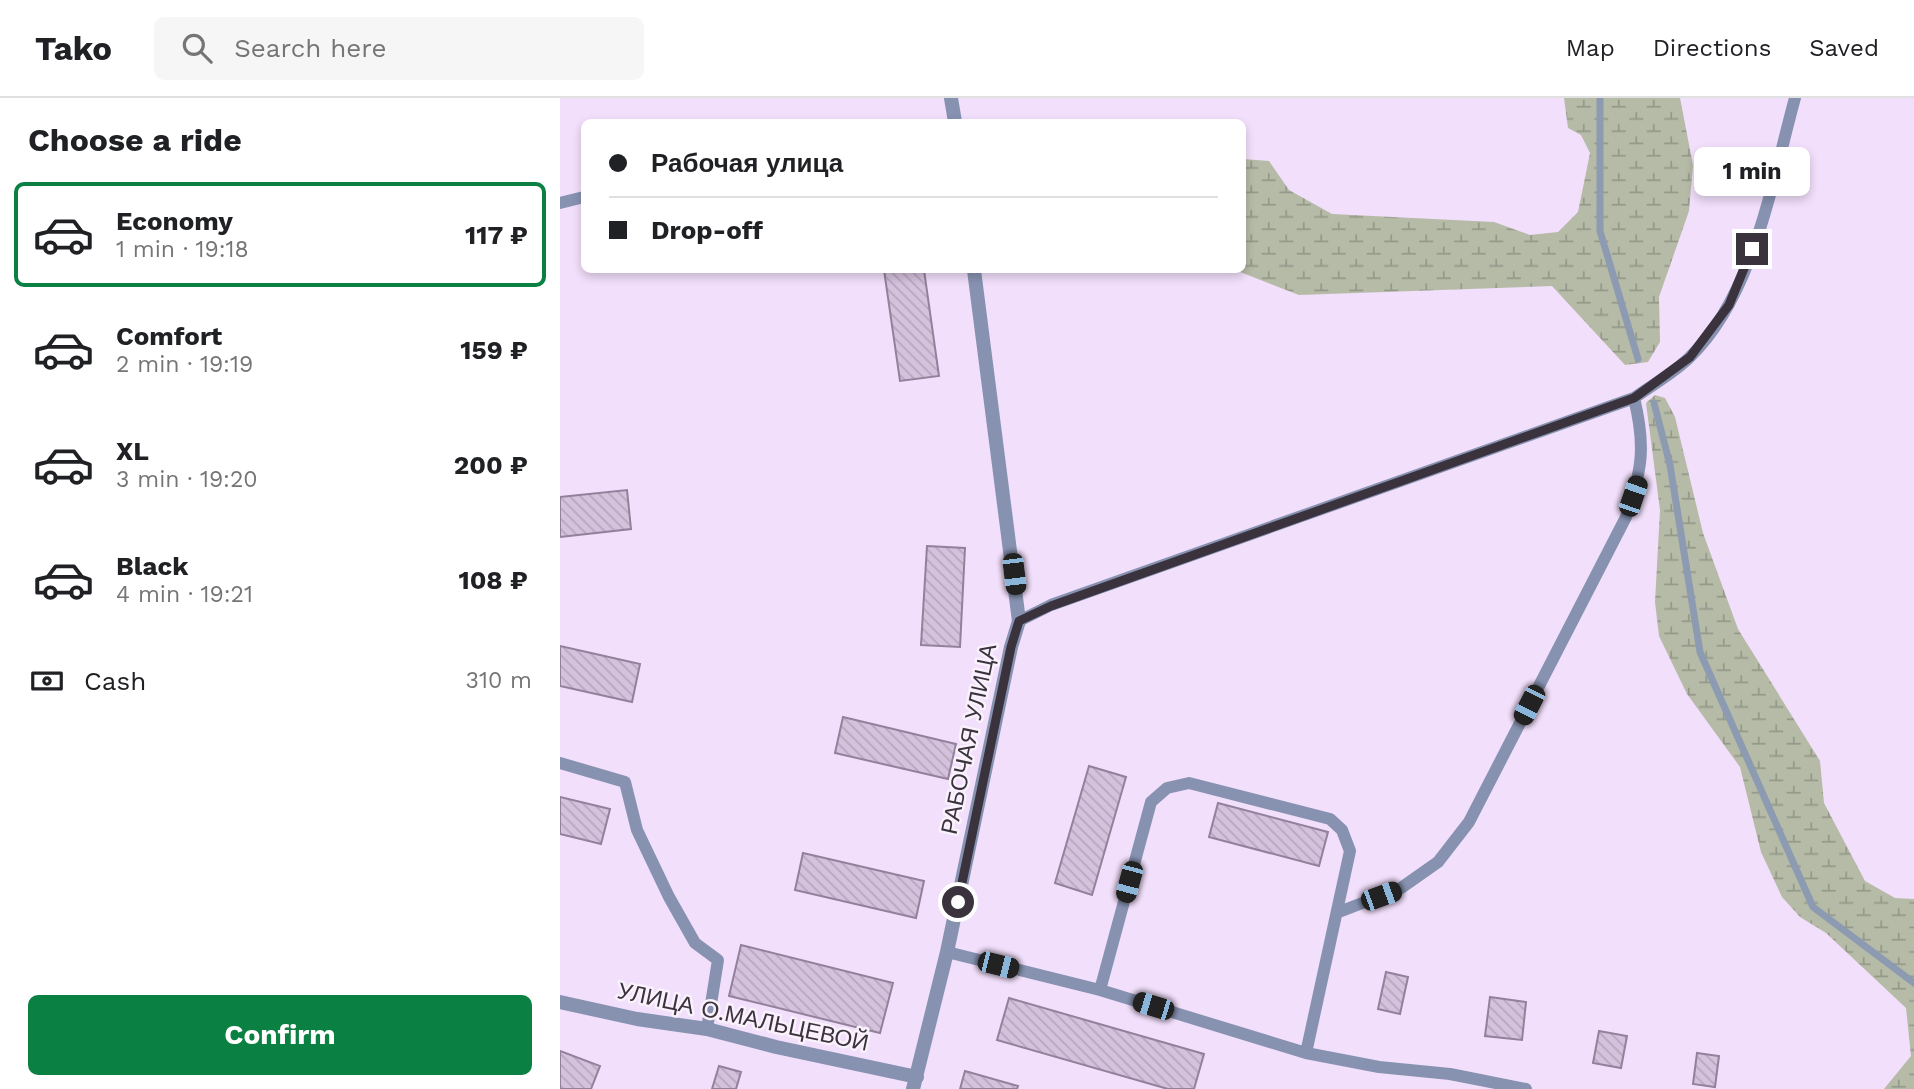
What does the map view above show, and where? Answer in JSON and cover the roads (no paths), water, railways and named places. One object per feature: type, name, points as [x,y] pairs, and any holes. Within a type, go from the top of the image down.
[{"type":"street","points":[[951,98],[954,119]]},
{"type":"street","name":"РАБОЧАЯ УЛИЦА","points":[[915,1083],[947,953],[1011,647],[1019,621],[974,273]]},
{"type":"street","name":"УЛИЦА О.МАЛЬЦЕВОЙ","points":[[560,1002],[707,1029],[915,1083]]},
{"type":"lane","points":[[1019,621],[1051,606],[1634,398],[1690,357],[1729,305],[1752,249],[1796,98]]},
{"type":"lane","points":[[560,202],[581,198]]},
{"type":"lane","points":[[1339,912],[1401,888],[1438,862],[1469,822],[1626,517],[1640,475],[1642,430],[1634,398]]},
{"type":"lane","points":[[560,763],[625,782],[637,830],[669,897],[695,943],[718,960],[707,1029]]},
{"type":"lane","points":[[1100,990],[1151,802],[1167,788],[1189,783],[1330,819],[1342,830],[1350,850],[1339,912],[1306,1053]]},
{"type":"lane","points":[[947,953],[1100,990],[1306,1053],[1379,1067],[1450,1074],[1526,1089]]},
{"type":"waterway","points":[[1600,98],[1600,231],[1638,359]]},
{"type":"waterway","points":[[1654,403],[1670,465],[1700,652],[1813,907],[1914,983]]}]
